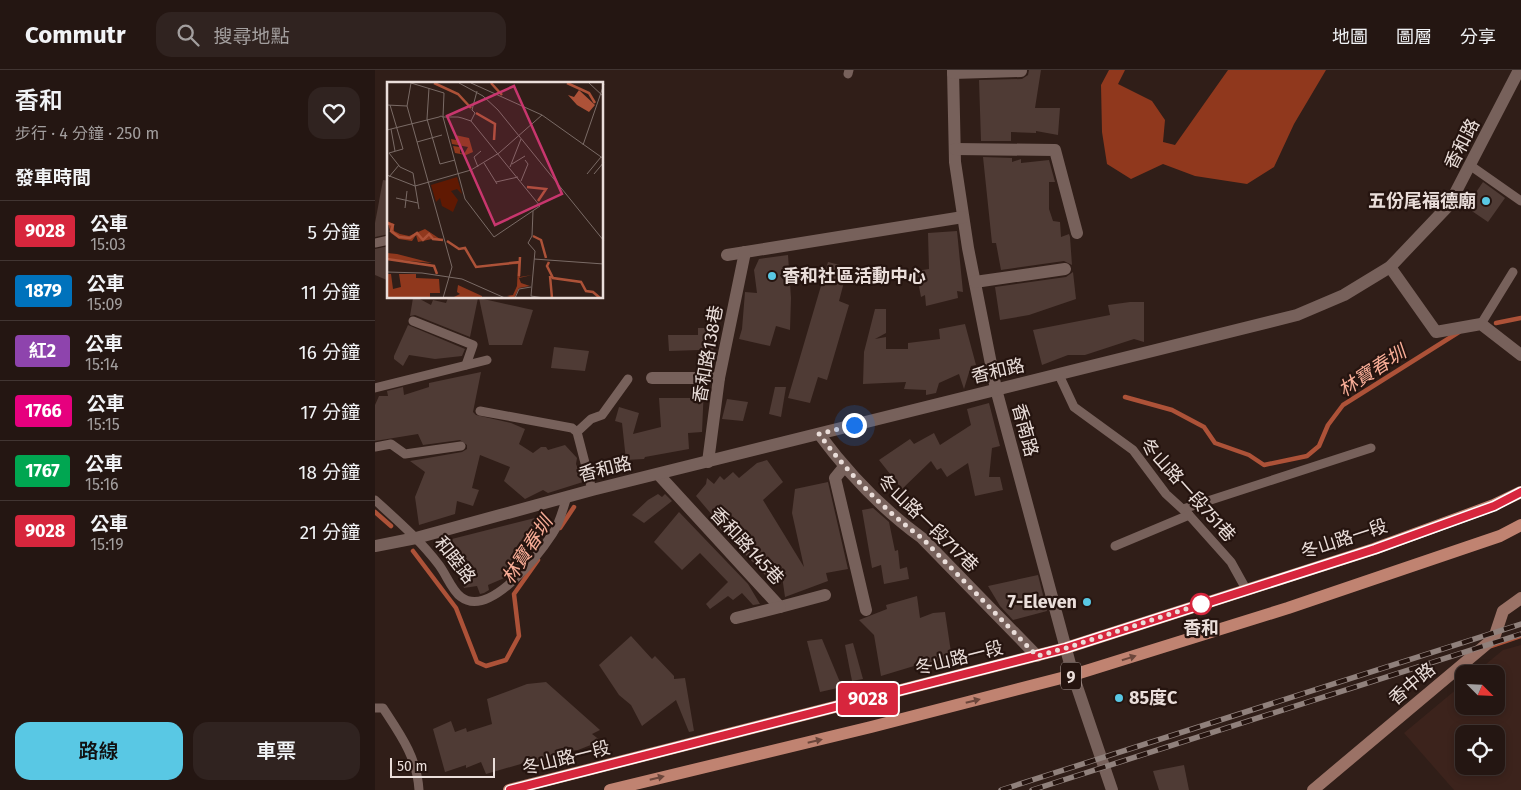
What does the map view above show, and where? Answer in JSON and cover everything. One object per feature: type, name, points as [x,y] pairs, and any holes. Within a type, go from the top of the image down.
[{"type":"main road","name":"冬山路一段","points":[[509,790],[1066,648],[1375,549],[1494,506],[1521,492]]},
{"type":"main road","name":"9","points":[[610,790],[871,727],[1073,675],[1288,608],[1500,536],[1521,525]]},
{"type":"street","name":"香和路","points":[[375,546],[414,538],[592,490],[996,389],[1059,376],[1297,315],[1344,296],[1389,267],[1449,205],[1471,166],[1519,70]]},
{"type":"street","points":[[953,72],[1021,71]]},
{"type":"street","name":"香南路","points":[[953,72],[955,149],[963,217],[996,389],[1073,675],[1112,790]]},
{"type":"street","points":[[955,149],[1055,150],[1077,233]]},
{"type":"street","points":[[727,255],[963,217]]},
{"type":"street","name":"香和路138巷","points":[[708,462],[719,378],[745,252]]},
{"type":"street","points":[[1389,267],[1436,332],[1481,324],[1521,355]]},
{"type":"street","points":[[975,282],[1065,269]]},
{"type":"street","points":[[652,378],[719,378]]},
{"type":"street","name":"冬山路一段717巷","points":[[819,434],[844,467],[904,525],[922,538],[1037,656]]},
{"type":"street","points":[[844,467],[835,478],[866,610]]},
{"type":"street","name":"香和路145巷","points":[[658,474],[780,607],[825,595]]},
{"type":"street","name":"香中路","points":[[1313,790],[1494,638],[1503,611],[1521,598]]},
{"type":"street","points":[[736,618],[780,607]]},
{"type":"lane","points":[[1471,166],[1521,201]]},
{"type":"lane","points":[[1481,324],[1513,272]]},
{"type":"lane","points":[[413,321],[473,345],[467,365]]},
{"type":"lane","points":[[375,388],[487,360]]},
{"type":"lane","name":"冬山路一段751巷","points":[[1059,376],[1074,407],[1133,450],[1166,494],[1186,512],[1231,562],[1246,590]]},
{"type":"lane","points":[[577,432],[591,419],[602,415],[628,379]]},
{"type":"lane","points":[[480,411],[572,428],[577,432],[592,490]]},
{"type":"lane","points":[[375,447],[391,444],[405,454],[461,446]]},
{"type":"lane","points":[[1115,546],[1186,512],[1371,448]]},
{"type":"lane","name":"和睦路","points":[[414,538],[439,565],[460,597],[473,601],[489,598],[520,576],[555,531],[567,497]]},
{"type":"lane","points":[[375,500],[414,538]]},
{"type":"lane","points":[[375,708],[383,708],[408,745],[418,779],[419,790]]},
{"type":"shaded area","points":[[1109,70],[1125,70],[1118,84],[1152,101],[1165,120],[1163,142],[1175,145],[1228,70],[1326,70],[1294,124],[1274,167],[1247,184],[1195,176],[1163,164],[1131,179],[1107,164],[1102,132],[1101,85]]},
{"type":"shaded area","points":[[1521,645],[1521,790],[1454,790],[1404,733],[1455,690],[1455,715],[1505,715],[1505,665],[1485,665],[1503,650]]},
{"type":"building","points":[[1029,70],[1041,70],[1035,108],[1060,108],[1058,135],[1036,131],[1036,133],[1011,132],[1011,141],[981,141],[979,80],[1022,79],[1028,75]]},
{"type":"building","points":[[983,157],[1012,158],[1012,162],[1021,159],[1021,163],[1049,160],[1055,182],[1049,182],[1049,209],[1053,221],[1060,222],[1061,237],[1069,234],[1072,265],[1064,261],[1001,270],[996,243],[992,243]]},
{"type":"building","points":[[383,180],[387,181],[387,234],[375,237],[375,223]]},
{"type":"building","name":"五份尾福德廟","points":[[1483,182],[1505,198],[1488,222],[1466,207]]},
{"type":"building","points":[[957,231],[963,292],[957,291],[958,298],[926,306],[925,295],[921,297],[916,271],[929,269],[928,233]]},
{"type":"building","points":[[387,246],[387,280],[375,275],[375,249]]},
{"type":"building","points":[[788,255],[791,298],[790,330],[776,326],[770,346],[739,339],[742,329],[745,292],[757,293],[754,270],[759,259]]},
{"type":"building","points":[[828,262],[848,267],[839,301],[849,305],[827,380],[818,377],[810,403],[788,398]]},
{"type":"building","points":[[1073,272],[1076,299],[1029,315],[1000,320],[995,287],[1066,277]]},
{"type":"building","points":[[413,299],[420,299],[431,305],[433,300],[446,303],[448,299],[478,299],[470,337],[415,315],[410,316]]},
{"type":"building","points":[[479,299],[533,310],[522,345],[489,345]]},
{"type":"building","points":[[1144,302],[1144,342],[1134,339],[1085,355],[1068,355],[1042,365],[1033,330],[1110,315],[1108,305]]},
{"type":"building","points":[[875,309],[886,309],[886,333],[875,339],[886,337],[886,349],[908,349],[908,343],[940,339],[939,329],[965,324],[976,365],[971,366],[964,389],[959,374],[939,383],[936,393],[926,395],[926,390],[904,389],[906,382],[863,384],[864,352]]},
{"type":"building","points":[[408,325],[465,349],[462,356],[435,359],[409,355],[403,366],[394,359],[394,356]]},
{"type":"building","points":[[698,328],[714,328],[713,366],[699,367],[699,350],[669,351],[668,335],[698,335]]},
{"type":"building","points":[[554,347],[589,351],[585,371],[551,368]]},
{"type":"building","points":[[481,372],[473,412],[476,415],[511,423],[525,429],[519,444],[533,453],[541,447],[546,447],[548,450],[565,445],[577,458],[576,464],[583,482],[548,493],[543,490],[525,499],[504,481],[510,467],[480,455],[472,488],[479,490],[473,506],[457,501],[455,514],[419,525],[415,497],[425,472],[410,461],[462,452],[467,449],[467,445],[460,440],[423,445],[418,434],[375,441],[375,405],[379,396],[388,396],[387,391],[403,387],[404,395],[429,387],[429,383]]},
{"type":"building","points":[[691,386],[704,386],[702,432],[688,433],[689,449],[645,457],[644,459],[626,460],[622,423],[615,421],[619,407],[639,413],[633,434],[661,427],[659,398],[690,398]]},
{"type":"building","points":[[775,387],[786,387],[781,417],[769,414]]},
{"type":"building","points":[[727,399],[748,402],[743,421],[722,419]]},
{"type":"building","points":[[989,403],[1000,446],[992,448],[989,477],[1000,477],[1003,490],[975,496],[968,463],[947,477],[941,468],[937,470],[931,461],[902,489],[879,460],[910,439],[914,444],[934,433],[940,445],[971,425],[967,409]]},
{"type":"building","points":[[767,460],[783,482],[763,500],[804,567],[792,513],[795,489],[828,482],[848,569],[826,573],[828,581],[785,597],[781,569],[770,580],[716,524],[718,522],[696,496],[706,484],[707,478],[714,484],[720,476],[724,480],[733,472],[739,478],[757,463]]},
{"type":"building","points":[[658,494],[662,497],[665,494],[672,501],[644,523],[632,515],[648,500]]},
{"type":"building","points":[[873,508],[889,522],[895,551],[898,550],[900,569],[907,567],[909,579],[884,584],[881,565],[872,568],[862,510]]},
{"type":"building","points":[[679,512],[748,584],[760,604],[753,605],[742,593],[733,600],[728,596],[710,609],[706,604],[728,582],[700,553],[682,570],[654,542]]},
{"type":"building","points":[[547,515],[550,525],[548,530],[509,576],[488,585],[489,590],[484,593],[480,594],[477,586],[464,588],[457,567],[452,565],[444,541]]},
{"type":"building","points":[[1038,575],[1047,611],[1013,620],[1000,606],[988,586]]},
{"type":"building","points":[[917,596],[920,618],[933,613],[945,612],[952,659],[924,663],[881,676],[874,635],[859,620],[887,609],[886,605]]},
{"type":"building","points":[[631,636],[652,659],[655,656],[674,676],[674,679],[685,678],[694,731],[689,732],[676,700],[642,726],[631,705],[619,695],[599,665]]},
{"type":"building","points":[[822,639],[842,687],[820,692],[807,641]]},
{"type":"building","points":[[853,643],[863,679],[852,681],[845,645]]},
{"type":"building","points":[[546,682],[600,730],[592,734],[601,741],[578,750],[558,752],[538,761],[538,759],[486,774],[481,762],[466,768],[466,765],[445,772],[433,729],[451,721],[455,732],[466,728],[467,732],[492,724],[487,699],[527,684]]},
{"type":"building","points":[[1184,765],[1189,790],[1159,790],[1153,771]]},
{"type":"waterway","name":"林寶春圳","points":[[1496,323],[1521,318]]},
{"type":"waterway","name":"林寶春圳","points":[[1125,397],[1172,410],[1204,427],[1215,443],[1249,455],[1264,465],[1307,456],[1319,446],[1328,425],[1343,405],[1459,332]]},
{"type":"waterway","name":"林寶春圳","points":[[560,528],[574,507]]},
{"type":"waterway","name":"林寶春圳","points":[[375,512],[391,526]]},
{"type":"waterway","name":"林寶春圳","points":[[413,551],[456,608],[477,662],[486,666],[506,660],[519,636],[514,594],[538,560]]},
{"type":"waterway","points":[[1491,646],[1521,636]]},
{"type":"railway","points":[[1001,790],[1521,624]]},
{"type":"railway","points":[[1032,790],[1521,634]]},
{"type":"bus line","name":"9028","points":[[510,790],[1066,648],[1375,549],[1423,530],[1494,506],[1521,492]]},
{"type":"place","name":"五份尾福德廟","points":[[1486,201]]},
{"type":"place","name":"香和社區活動中心","points":[[772,276]]},
{"type":"place","name":"7-Eleven","points":[[1087,602]]},
{"type":"place","name":"香和","points":[[1201,604]]},
{"type":"place","name":"85度C","points":[[1119,698]]},
{"type":"route","points":[[854,425],[819,434],[844,467],[904,525],[922,538],[1037,656],[1201,604]]}]
